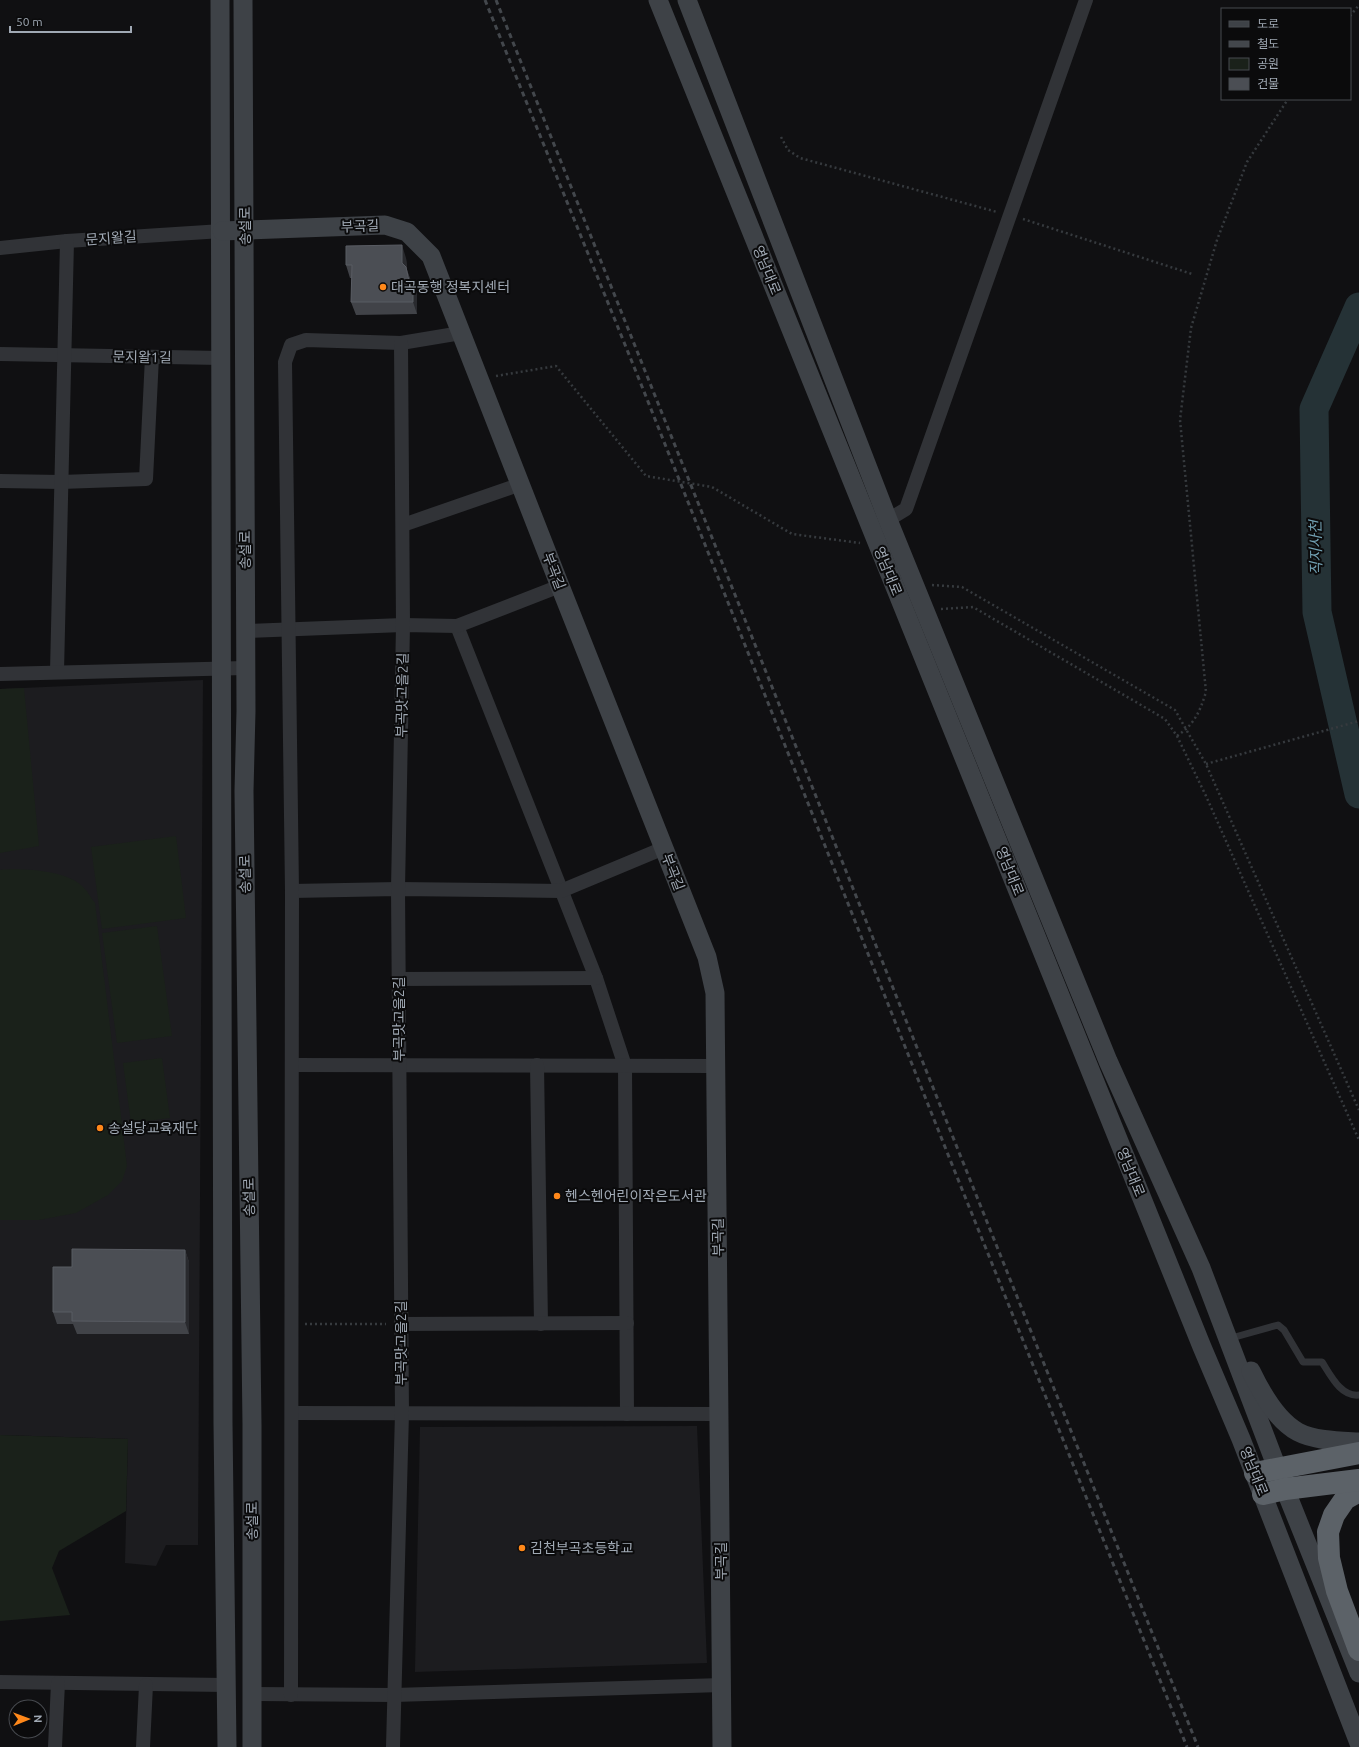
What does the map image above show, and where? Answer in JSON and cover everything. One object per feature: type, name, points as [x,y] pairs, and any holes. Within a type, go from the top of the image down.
[{"type":"highway","points":[[1255,1473],[1359,1453]]},
{"type":"highway","points":[[1263,1494],[1359,1480]]},
{"type":"highway","points":[[1359,1491],[1345,1499],[1334,1514],[1328,1532],[1329,1558],[1337,1591],[1359,1650]]},
{"type":"street","name":"송설로","points":[[220,0],[222,231],[221,669],[223,1423],[227,1747]]},
{"type":"street","name":"송설로","points":[[243,0],[245,230],[244,792],[252,1425],[252,1747]]},
{"type":"street","name":"영남대로","points":[[658,0],[1202,1347],[1255,1473],[1359,1743]]},
{"type":"street","name":"영남대로","points":[[687,0],[888,520],[1108,1062],[1201,1268],[1285,1490],[1359,1673]]},
{"type":"street","points":[[888,520],[906,510],[1086,0]]},
{"type":"street","name":"부곡길","points":[[222,231],[385,225],[407,232],[431,256],[707,957],[715,993],[722,1747]]},
{"type":"street","name":"문지왈길","points":[[0,248],[67,241],[222,231]]},
{"type":"street","points":[[57,672],[67,241]]},
{"type":"street","points":[[291,1695],[293,1413],[292,891],[285,362],[291,345],[306,340],[401,343],[462,333]]},
{"type":"street","name":"부곡맛고을2길","points":[[393,1747],[402,1413],[398,1065],[398,889],[403,625],[401,343]]},
{"type":"street","name":"문지왈1길","points":[[0,354],[221,358]]},
{"type":"street","points":[[0,481],[61,482],[146,479],[152,357]]},
{"type":"street","points":[[403,525],[521,484]]},
{"type":"street","points":[[245,631],[403,625],[457,626],[560,586]]},
{"type":"street","points":[[457,626],[596,978],[625,1066],[627,1414]]},
{"type":"street","points":[[0,674],[245,668]]},
{"type":"street","points":[[292,891],[398,889],[561,891],[664,848]]},
{"type":"street","points":[[399,979],[596,978]]},
{"type":"street","points":[[292,1065],[716,1066]]},
{"type":"street","points":[[537,1065],[541,1324]]},
{"type":"street","points":[[1201,1268],[1259,1386],[1282,1420],[1298,1432],[1320,1438],[1359,1442]]},
{"type":"street","points":[[401,1324],[626,1323]]},
{"type":"street","points":[[293,1413],[720,1414]]},
{"type":"street","points":[[0,1682],[226,1685]]},
{"type":"street","points":[[55,1747],[58,1683]]},
{"type":"street","points":[[143,1747],[146,1685]]},
{"type":"street","points":[[252,1694],[394,1696],[722,1685]]},
{"type":"lane","points":[[1235,1337],[1278,1325],[1284,1330],[1303,1362],[1322,1362],[1342,1390],[1352,1396],[1359,1395]]},
{"type":"path","points":[[1351,15],[1359,5]]},
{"type":"path","points":[[1177,736],[1186,730],[1200,712],[1206,692],[1180,420],[1191,328],[1217,240],[1247,162],[1287,100]]},
{"type":"path","points":[[782,137],[788,150],[800,158],[1010,215],[1192,274]]},
{"type":"path","points":[[480,379],[556,366],[646,476],[712,487],[792,534],[878,545]]},
{"type":"path","points":[[914,583],[962,587],[1175,710],[1206,764],[1359,1110]]},
{"type":"path","points":[[925,610],[973,607],[1165,719],[1177,736],[1206,796],[1359,1140]]},
{"type":"path","points":[[1206,764],[1359,721]]},
{"type":"path","points":[[292,1324],[401,1324]]},
{"type":"shaded area","name":"송설당교육재단","points":[[203,680],[198,1545],[166,1545],[156,1566],[125,1563],[128,1439],[0,1435],[0,689]]},
{"type":"shaded area","points":[[697,1426],[707,1663],[415,1672],[420,1427]]},
{"type":"green space","points":[[24,688],[39,846],[0,853],[0,689]]},
{"type":"green space","points":[[176,836],[186,918],[102,929],[91,847]]},
{"type":"green space","points":[[20,869],[43,871],[65,876],[82,886],[95,903],[127,1166],[122,1181],[108,1195],[76,1213],[39,1220],[0,1220],[0,870]]},
{"type":"green space","points":[[157,926],[172,1036],[117,1043],[102,933]]},
{"type":"green space","points":[[162,1058],[170,1118],[131,1123],[123,1063]]},
{"type":"green space","points":[[0,1435],[128,1439],[126,1511],[59,1551],[52,1568],[70,1615],[0,1621]]},
{"type":"building","name":"대곡동행 정복지센터","points":[[402,245],[402,263],[406,267],[409,281],[413,281],[413,302],[351,302],[352,265],[346,265],[346,246]]},
{"type":"building","points":[[72,1249],[185,1250],[185,1322],[72,1321],[72,1312],[53,1312],[53,1267],[72,1267]]},
{"type":"waterway","name":"직지사천","points":[[1359,307],[1314,409],[1317,612],[1359,794]]},
{"type":"railway","points":[[485,0],[643,389],[947,1152],[1187,1747]]},
{"type":"railway","points":[[496,0],[1198,1747]]},
{"type":"place","name":"대곡동행 정복지센터","points":[[383,287]]},
{"type":"place","name":"송설당교육재단","points":[[100,1128]]},
{"type":"place","name":"헨스헨어린이작은도서관","points":[[557,1196]]},
{"type":"place","name":"김천부곡초등학교","points":[[522,1548]]}]
